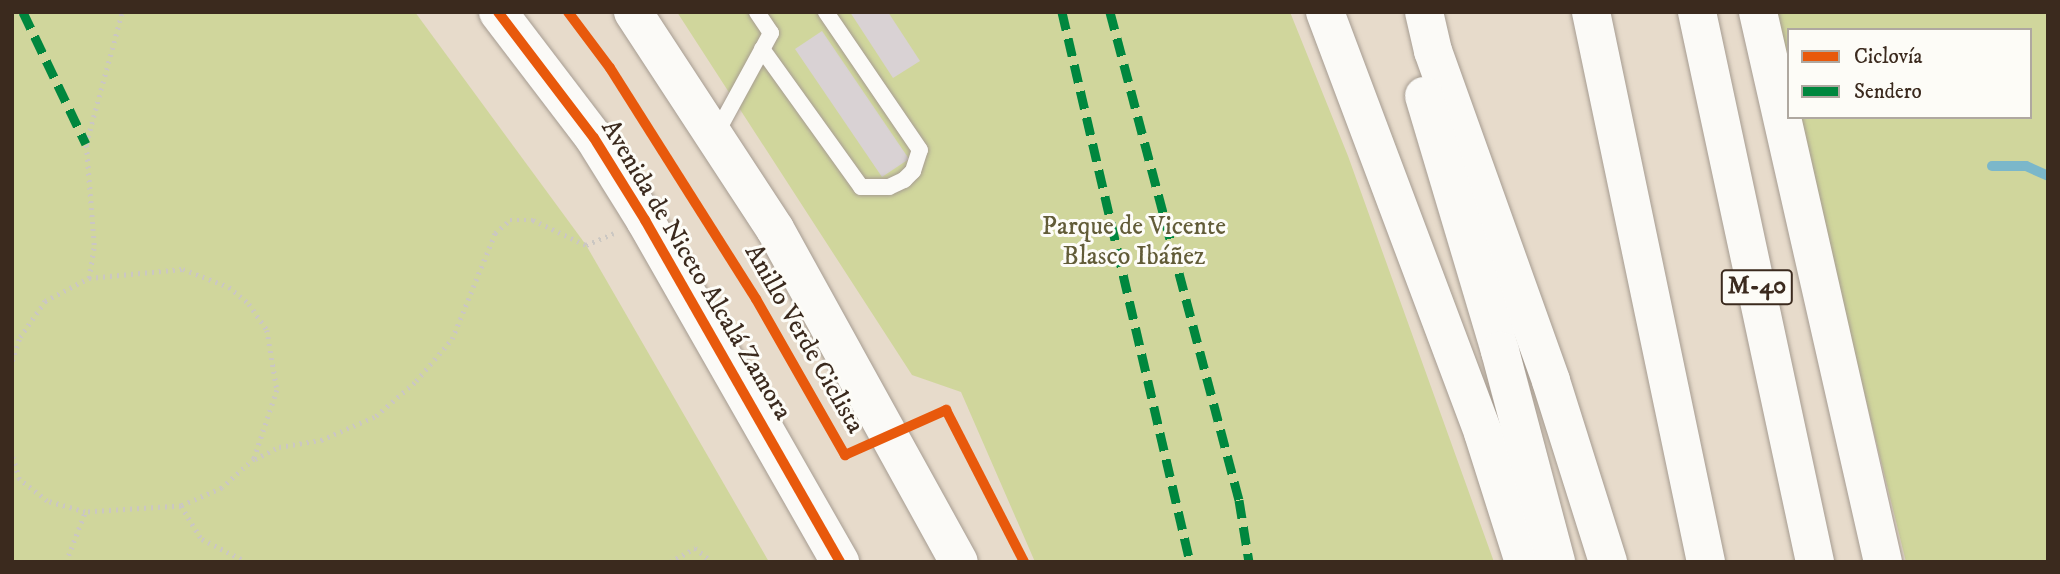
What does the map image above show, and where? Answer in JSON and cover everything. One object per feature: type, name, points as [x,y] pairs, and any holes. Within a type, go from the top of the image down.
[{"type":"main road","name":"Avenida de Niceto Alcalá Zamora","points":[[498,12],[594,138],[645,220],[840,562]]},
{"type":"main road","points":[[633,12],[775,229],[959,562]]},
{"type":"main road","points":[[1325,12],[1483,432],[1524,562]]},
{"type":"main road","points":[[1403,12],[1556,562]]},
{"type":"main road","points":[[1424,12],[1433,51],[1550,381],[1608,562]]},
{"type":"main road","points":[[1578,12],[1615,131]]},
{"type":"main road","points":[[1591,12],[1706,562]]},
{"type":"main road","name":"M-40","points":[[1697,12],[1815,562]]},
{"type":"main road","points":[[1758,12],[1883,562]]},
{"type":"lane","points":[[715,136],[771,33],[757,12]]},
{"type":"lane","points":[[762,49],[861,187],[889,187],[904,180],[913,171],[920,150],[826,12]]},
{"type":"path","points":[[89,278],[94,245],[86,144],[122,12]]},
{"type":"path","points":[[12,455],[15,479],[47,501],[85,512],[181,506],[222,488],[254,460],[279,447],[321,440],[376,416],[416,381],[452,339],[495,233],[510,220],[533,220],[586,245],[645,220]]},
{"type":"path","points":[[12,361],[20,337],[45,301],[89,278],[183,269],[229,287],[249,304],[267,330],[277,390],[254,460]]},
{"type":"path","points":[[181,506],[202,540],[247,562]]},
{"type":"path","points":[[66,562],[85,512]]},
{"type":"path","points":[[670,562],[695,548],[712,562]]},
{"type":"green space","points":[[12,12],[415,12],[586,245],[769,562],[12,562]]},
{"type":"green space","name":"Parque de Vicente Blasco Ibáñez","points":[[677,12],[1290,12],[1348,156],[1494,562],[1035,562],[961,392],[912,375]]},
{"type":"green space","points":[[1777,12],[2048,12],[2048,562],[1906,562],[1796,119],[2032,119],[2032,28],[1787,28],[1787,71]]},
{"type":"building","points":[[850,12],[888,12],[920,61],[893,78]]},
{"type":"building","points":[[822,31],[909,159],[882,177],[795,49]]},
{"type":"waterway","points":[[1992,166],[2026,166],[2048,176]]},
{"type":"marked path","points":[[23,12],[86,144]]},
{"type":"marked path","points":[[1062,12],[1190,562]]},
{"type":"marked path","points":[[1110,12],[1239,500],[1249,562]]},
{"type":"cycle path","points":[[498,12],[594,138],[645,220],[840,562]]},
{"type":"cycle path","name":"Anillo Verde Ciclista","points":[[568,12],[610,68],[756,299],[845,455],[946,410],[1024,562]]}]
